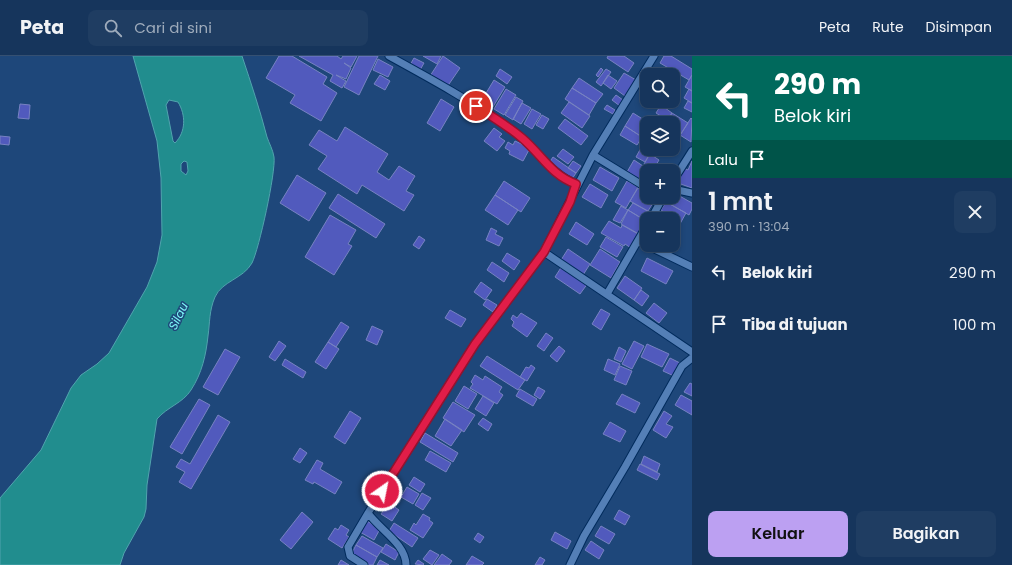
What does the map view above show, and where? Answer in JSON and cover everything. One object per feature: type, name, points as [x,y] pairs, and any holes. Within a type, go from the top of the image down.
[{"type":"street","points":[[389,56],[451,90],[513,130],[534,149],[556,173],[576,184]]},
{"type":"street","points":[[364,565],[350,556],[348,552],[348,547],[354,534],[475,344],[544,252],[570,202],[576,184],[592,155],[654,56]]},
{"type":"street","points":[[680,170],[692,151]]},
{"type":"street","points":[[592,155],[640,184]]},
{"type":"street","points":[[680,191],[692,193]]},
{"type":"street","points":[[607,294],[640,238]]},
{"type":"street","points":[[638,241],[692,267]]},
{"type":"street","points":[[544,252],[692,352]]},
{"type":"street","points":[[570,565],[584,536],[682,366],[692,358]]},
{"type":"street","points":[[368,513],[401,549],[405,556],[406,565]]},
{"type":"water","name":"Silau","points":[[133,56],[242,56],[274,157],[270,193],[255,255],[248,268],[222,287],[215,297],[211,312],[205,357],[201,370],[191,390],[184,398],[165,411],[157,419],[147,485],[146,509],[144,517],[124,553],[120,565],[0,565],[0,498],[41,450],[71,388],[81,375],[97,364],[109,353],[147,287],[157,262],[162,235],[161,178],[157,141]],"holes":[[[169,100],[178,102],[181,107],[184,123],[179,139],[175,143],[173,141],[166,105]],[[184,161],[187,162],[188,171],[186,175],[181,171],[181,164]]]},
{"type":"building","points":[[279,56],[292,56],[327,77],[323,84],[337,93],[321,121],[290,103],[295,95],[266,78]]},
{"type":"building","points":[[299,56],[337,56],[341,59],[343,56],[357,56],[351,67],[344,63],[351,68],[346,79],[336,75],[346,81],[342,88],[330,81],[333,75]]},
{"type":"building","points":[[359,56],[378,56],[359,95],[344,87]]},
{"type":"building","points":[[423,56],[441,56],[437,64]]},
{"type":"building","points":[[443,56],[460,68],[447,87],[430,76]]},
{"type":"building","points":[[608,56],[624,56],[634,63],[628,72],[607,58]]},
{"type":"building","points":[[664,56],[671,56],[692,69],[692,75],[689,80],[680,75],[680,68],[669,68],[660,63]]},
{"type":"building","points":[[414,58],[424,63],[420,70],[410,65]]},
{"type":"building","points":[[378,59],[393,67],[388,77],[373,70]]},
{"type":"building","points":[[601,68],[603,70],[598,77],[596,75]]},
{"type":"building","points":[[500,69],[512,77],[507,84],[496,76]]},
{"type":"building","points":[[606,69],[611,72],[601,86],[596,82]]},
{"type":"building","points":[[624,73],[636,80],[625,96],[614,88]]},
{"type":"building","points":[[380,75],[390,81],[385,90],[374,84]]},
{"type":"building","points":[[608,75],[617,81],[611,89],[603,83]]},
{"type":"building","points":[[692,75],[692,91],[685,87]]},
{"type":"building","points":[[579,78],[603,94],[596,103],[572,88]]},
{"type":"building","points":[[494,80],[505,87],[491,110],[480,103]]},
{"type":"building","points":[[572,88],[596,103],[589,115],[565,99]]},
{"type":"building","points":[[506,89],[516,95],[504,115],[494,109]]},
{"type":"building","points":[[689,89],[692,91],[692,103],[684,98]]},
{"type":"building","points":[[616,95],[623,100],[620,106],[612,100]]},
{"type":"building","points":[[516,97],[523,101],[513,120],[505,115]]},
{"type":"building","points":[[441,99],[454,107],[440,131],[427,123]]},
{"type":"building","points":[[688,101],[692,103],[692,112],[684,108]]},
{"type":"building","points":[[569,102],[590,116],[582,128],[561,113]]},
{"type":"building","points":[[522,103],[531,108],[521,124],[513,119]]},
{"type":"building","points":[[20,104],[30,105],[29,119],[18,118]]},
{"type":"building","points":[[607,105],[615,110],[613,114],[604,109]]},
{"type":"building","points":[[659,108],[665,108],[672,113],[670,116],[661,116],[656,113]]},
{"type":"building","points":[[532,109],[541,114],[532,129],[524,124]]},
{"type":"building","points":[[633,113],[640,117],[640,136],[625,126]]},
{"type":"building","points":[[542,115],[549,119],[543,129],[536,125]]},
{"type":"building","points":[[680,118],[688,123],[680,133]]},
{"type":"building","points":[[691,118],[691,142],[680,135]]},
{"type":"building","points":[[565,119],[588,136],[581,145],[558,128]]},
{"type":"building","points":[[625,126],[640,136],[640,140],[637,145],[620,135]]},
{"type":"building","points":[[345,127],[388,154],[377,172],[389,180],[399,166],[415,176],[406,191],[414,195],[404,211],[362,185],[357,194],[318,169],[327,156],[309,145],[319,130],[337,141]]},
{"type":"building","points":[[494,128],[502,134],[499,137],[505,141],[497,151],[484,141]]},
{"type":"building","points":[[0,136],[10,137],[9,145],[0,144]]},
{"type":"building","points":[[515,141],[530,148],[523,161],[509,154],[510,151],[505,148],[508,142],[513,145]]},
{"type":"building","points":[[563,149],[574,157],[568,164],[557,156]]},
{"type":"building","points":[[640,150],[640,156],[648,156],[645,162],[636,157]]},
{"type":"building","points":[[649,156],[653,156],[659,160],[657,164],[644,164]]},
{"type":"building","points":[[553,157],[576,173],[572,179],[549,163]]},
{"type":"building","points":[[634,160],[640,164],[640,180],[627,172]]},
{"type":"building","points":[[573,161],[581,166],[576,173],[568,168]]},
{"type":"building","points":[[692,161],[692,188],[680,184],[680,178],[684,168],[688,170]]},
{"type":"building","points":[[600,167],[619,178],[612,191],[593,180]]},
{"type":"building","points":[[297,175],[326,193],[309,221],[280,203]]},
{"type":"building","points":[[504,181],[530,198],[521,212],[495,195]]},
{"type":"building","points":[[627,181],[638,187],[626,208],[615,202]]},
{"type":"building","points":[[590,184],[608,195],[601,208],[582,197]]},
{"type":"building","points":[[638,188],[640,189],[640,204],[652,204],[648,211],[630,201]]},
{"type":"building","points":[[338,194],[385,224],[376,238],[329,208]]},
{"type":"building","points":[[495,195],[518,210],[508,225],[485,210]]},
{"type":"building","points":[[680,196],[692,203],[692,209],[689,215],[670,204],[680,204]]},
{"type":"building","points":[[633,203],[649,212],[640,212],[640,217],[628,210]]},
{"type":"building","points":[[665,204],[670,204],[686,213],[681,222],[680,212],[664,212],[661,210]]},
{"type":"building","points":[[621,206],[628,210],[620,223],[613,220]]},
{"type":"building","points":[[628,210],[640,217],[640,232],[639,234],[621,224]]},
{"type":"building","points":[[330,215],[356,230],[348,244],[352,246],[334,275],[305,257]]},
{"type":"building","points":[[609,221],[621,228],[622,225],[638,234],[631,248],[625,244],[624,246],[601,233]]},
{"type":"building","points":[[576,222],[594,234],[587,245],[569,234]]},
{"type":"building","points":[[491,228],[497,231],[495,234],[503,238],[499,246],[486,240]]},
{"type":"building","points":[[419,236],[425,240],[419,249],[413,245]]},
{"type":"building","points":[[606,237],[623,247],[617,257],[600,247]]},
{"type":"building","points":[[568,249],[590,264],[583,275],[561,260]]},
{"type":"building","points":[[600,249],[620,262],[611,278],[590,265]]},
{"type":"building","points":[[507,253],[520,261],[514,270],[502,261]]},
{"type":"building","points":[[647,258],[673,271],[666,284],[641,271]]},
{"type":"building","points":[[492,262],[509,273],[504,282],[487,270]]},
{"type":"building","points":[[562,266],[588,283],[580,294],[555,277]]},
{"type":"building","points":[[625,276],[642,288],[634,300],[617,288]]},
{"type":"building","points":[[481,282],[492,290],[485,300],[474,292]]},
{"type":"building","points":[[641,290],[649,296],[642,306],[634,300]]},
{"type":"building","points":[[487,299],[497,305],[493,312],[483,305]]},
{"type":"building","points":[[654,303],[667,313],[659,323],[646,313]]},
{"type":"building","points":[[601,309],[610,314],[601,330],[592,324]]},
{"type":"building","points":[[450,310],[466,319],[461,327],[445,318]]},
{"type":"building","points":[[521,313],[537,323],[527,337],[512,326],[514,322],[511,319],[513,315],[517,318]]},
{"type":"building","points":[[341,322],[349,327],[336,347],[328,342]]},
{"type":"building","points":[[372,326],[383,331],[377,345],[366,340]]},
{"type":"building","points":[[546,333],[553,338],[544,351],[537,346]]},
{"type":"building","points":[[279,341],[286,346],[275,361],[269,357]]},
{"type":"building","points":[[634,341],[644,346],[632,369],[622,364]]},
{"type":"building","points":[[328,342],[339,349],[326,369],[315,362]]},
{"type":"building","points":[[647,344],[669,354],[662,367],[641,357]]},
{"type":"building","points":[[559,346],[565,351],[557,362],[550,356]]},
{"type":"building","points":[[619,347],[626,351],[621,362],[614,359]]},
{"type":"building","points":[[225,349],[240,357],[218,395],[203,387]]},
{"type":"building","points":[[487,356],[525,380],[518,390],[480,366]]},
{"type":"building","points":[[670,358],[680,363],[674,376],[663,371]]},
{"type":"building","points":[[285,359],[306,372],[303,378],[282,365]]},
{"type":"building","points":[[608,359],[620,364],[615,375],[604,370]]},
{"type":"building","points":[[531,365],[535,368],[527,381],[520,377],[526,367],[529,368]]},
{"type":"building","points":[[620,366],[632,371],[626,385],[614,380]]},
{"type":"building","points":[[475,375],[483,380],[485,376],[502,387],[499,392],[503,395],[497,404],[470,388],[473,384],[471,382]]},
{"type":"building","points":[[690,383],[692,384],[692,396],[684,392]]},
{"type":"building","points":[[464,386],[477,394],[468,409],[455,401]]},
{"type":"building","points":[[538,387],[545,391],[540,399],[534,395]]},
{"type":"building","points":[[520,389],[537,399],[533,406],[516,396]]},
{"type":"building","points":[[622,394],[640,403],[635,413],[616,404]]},
{"type":"building","points":[[681,395],[692,401],[692,415],[675,405]]},
{"type":"building","points":[[483,396],[494,403],[486,416],[475,409]]},
{"type":"building","points":[[199,399],[210,405],[182,454],[170,447]]},
{"type":"building","points":[[453,402],[475,415],[464,432],[443,418]]},
{"type":"building","points":[[350,411],[361,418],[345,444],[334,437]]},
{"type":"building","points":[[664,411],[672,416],[666,424],[673,427],[666,438],[653,430]]},
{"type":"building","points":[[218,415],[230,422],[191,489],[179,482],[185,472],[176,467],[181,459],[190,464]]},
{"type":"building","points":[[483,418],[492,424],[488,431],[478,424]]},
{"type":"building","points":[[445,419],[462,430],[451,446],[435,436]]},
{"type":"building","points":[[610,422],[626,431],[620,442],[603,434]]},
{"type":"building","points":[[425,433],[458,453],[453,462],[420,442]]},
{"type":"building","points":[[300,448],[307,453],[300,463],[293,459]]},
{"type":"building","points":[[430,451],[451,463],[446,472],[425,460]]},
{"type":"building","points":[[644,456],[660,464],[657,472],[641,464]]},
{"type":"building","points":[[317,460],[323,463],[320,469],[342,482],[335,494],[314,482],[313,484],[305,480]]},
{"type":"building","points":[[640,464],[660,474],[657,480],[637,470]]},
{"type":"building","points":[[414,477],[425,484],[420,492],[409,485]]},
{"type":"building","points":[[407,487],[419,494],[413,504],[401,497]]},
{"type":"building","points":[[422,493],[431,498],[423,510],[415,505]]},
{"type":"building","points":[[389,503],[399,510],[392,521],[381,514]]},
{"type":"building","points":[[619,510],[630,516],[625,525],[614,519]]},
{"type":"building","points":[[302,512],[313,522],[291,549],[280,540]]},
{"type":"building","points":[[423,514],[430,518],[429,520],[433,523],[423,538],[410,530],[414,523],[416,525]]},
{"type":"building","points":[[367,521],[380,529],[374,540],[360,532]]},
{"type":"building","points":[[394,523],[418,538],[412,547],[389,531]]},
{"type":"building","points":[[341,525],[349,530],[346,535],[349,537],[342,548],[328,539],[335,528],[338,530]]},
{"type":"building","points":[[601,526],[615,534],[609,544],[595,536]]},
{"type":"building","points":[[555,532],[571,541],[567,549],[551,540]]},
{"type":"building","points":[[478,533],[484,537],[480,543],[474,539]]},
{"type":"building","points":[[362,536],[383,548],[377,557],[356,545]]},
{"type":"building","points":[[591,541],[604,550],[599,559],[585,550]]},
{"type":"building","points":[[386,544],[399,552],[395,560],[381,552]]},
{"type":"building","points":[[356,545],[377,557],[373,565],[369,565],[351,555]]},
{"type":"building","points":[[430,550],[439,555],[432,565],[423,559]]},
{"type":"building","points":[[442,554],[452,561],[449,565],[434,565]]},
{"type":"building","points":[[472,556],[484,563],[482,565],[466,565]]},
{"type":"building","points":[[540,557],[545,560],[542,565],[535,565]]},
{"type":"building","points":[[341,560],[349,565],[338,565]]},
{"type":"building","points":[[380,560],[389,565],[377,565]]},
{"type":"building","points":[[418,560],[424,564],[415,564]]},
{"type":"route","points":[[382,491],[475,344],[544,252],[570,202],[576,184],[556,173],[534,149],[513,130],[476,106]]}]
